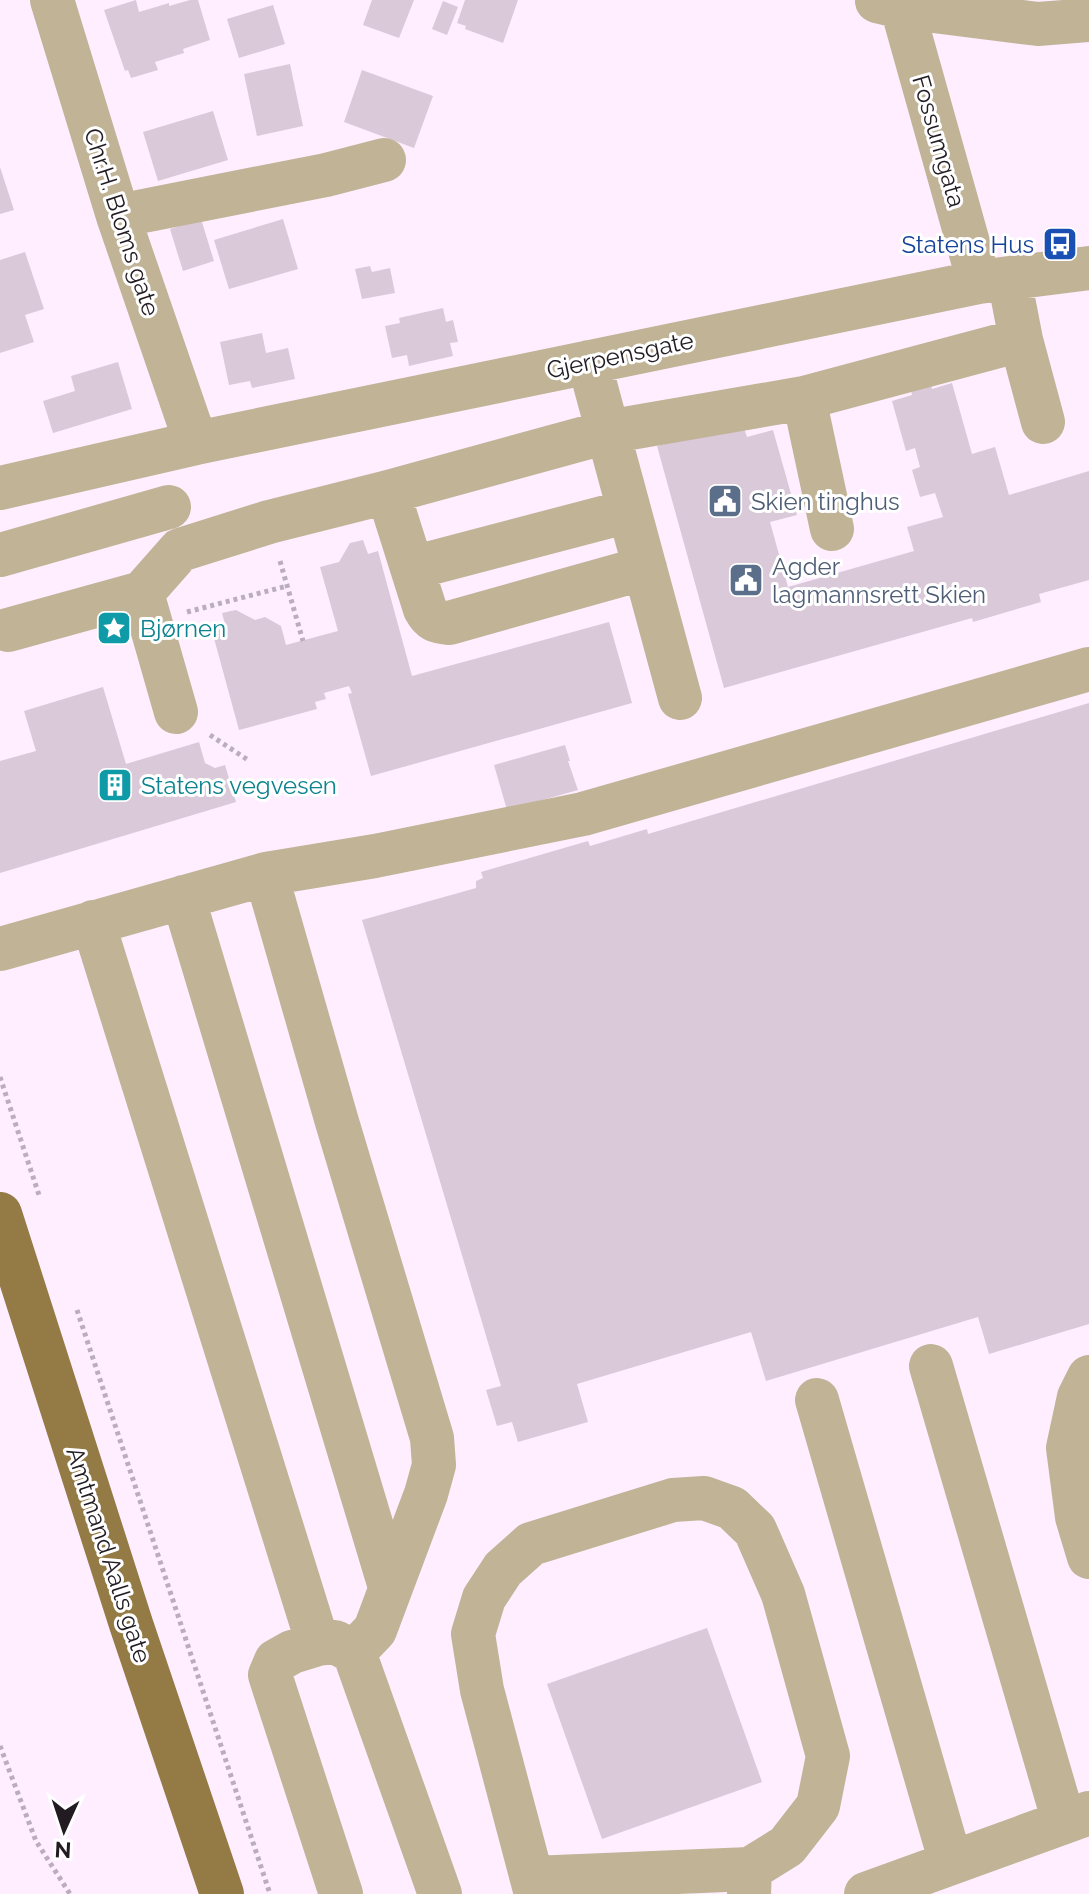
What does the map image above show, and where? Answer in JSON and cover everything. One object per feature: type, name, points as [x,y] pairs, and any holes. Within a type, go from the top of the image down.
[{"type":"main road","name":"Amtmand Aalls gate","points":[[0,1214],[131,1624],[222,1894]]},
{"type":"street","name":"Chr.H. Bloms gate","points":[[52,0],[118,216],[196,443]]},
{"type":"street","points":[[891,2],[1038,24],[1089,20]]},
{"type":"street","name":"Fossumgata","points":[[891,2],[994,280],[1021,340],[1043,422]]},
{"type":"street","points":[[118,216],[326,175],[384,160]]},
{"type":"street","name":"Gjerpensgate","points":[[0,488],[196,443],[994,280],[1089,268]]},
{"type":"street","points":[[176,712],[146,608],[180,550],[269,522],[607,432],[804,398],[1021,340]]},
{"type":"street","points":[[589,362],[680,698]]},
{"type":"street","points":[[804,398],[832,529]]},
{"type":"street","points":[[153,453],[180,550]]},
{"type":"street","points":[[388,492],[425,609],[438,622],[449,623],[645,568]]},
{"type":"street","points":[[0,555],[169,507]]},
{"type":"street","points":[[412,568],[629,511]]},
{"type":"street","points":[[8,630],[146,608]]},
{"type":"street","points":[[0,949],[266,874],[375,856],[583,814],[1089,669]]},
{"type":"street","points":[[266,874],[432,1438],[434,1465],[375,1630],[336,1648],[292,1652],[276,1661],[270,1675],[341,1894]]},
{"type":"street","points":[[183,897],[390,1587]]},
{"type":"street","points":[[93,922],[336,1648],[440,1894]]},
{"type":"street","points":[[866,1894],[1076,1818],[931,1366]]},
{"type":"street","points":[[1089,1377],[1079,1397],[1068,1448],[1077,1517],[1089,1557]]},
{"type":"street","points":[[817,1400],[951,1863]]},
{"type":"street","points":[[704,1498],[732,1508],[755,1530],[783,1594],[828,1756],[818,1806],[787,1846],[749,1881],[534,1886],[482,1690],[473,1634],[484,1598],[503,1569],[531,1544],[673,1500],[704,1498]]},
{"type":"path","points":[[146,608],[287,586]]},
{"type":"path","points":[[0,1077],[44,1211]]},
{"type":"path","points":[[74,1300],[270,1894]]},
{"type":"path","points":[[0,1746],[36,1841],[70,1894]]},
{"type":"building","points":[[136,0],[139,12],[169,3],[169,6],[198,0],[210,40],[183,49],[184,53],[155,62],[158,70],[131,78],[128,70],[125,71],[104,10]]},
{"type":"building","points":[[372,0],[414,0],[399,38],[363,25]]},
{"type":"building","points":[[465,0],[518,0],[503,43],[457,23]]},
{"type":"building","points":[[443,1],[458,7],[447,35],[432,29]]},
{"type":"building","points":[[273,5],[285,44],[239,58],[227,19]]},
{"type":"building","points":[[290,64],[303,126],[257,136],[244,74]]},
{"type":"building","points":[[362,70],[433,96],[414,148],[344,122]]},
{"type":"building","points":[[213,111],[228,160],[158,181],[143,132]]},
{"type":"building","points":[[0,167],[14,210],[0,214]]},
{"type":"building","points":[[201,219],[214,261],[183,271],[170,229]]},
{"type":"building","points":[[283,219],[298,269],[229,289],[214,240]]},
{"type":"building","points":[[25,252],[44,309],[25,315],[34,342],[0,353],[0,260]]},
{"type":"building","points":[[370,266],[372,272],[390,268],[395,293],[362,299],[355,269]]},
{"type":"building","points":[[443,308],[446,322],[453,320],[458,342],[450,343],[453,356],[409,366],[407,355],[392,358],[385,326],[400,323],[399,318]]},
{"type":"building","points":[[262,333],[266,353],[288,348],[295,379],[252,388],[250,381],[229,385],[220,342]]},
{"type":"building","points":[[118,362],[132,409],[53,433],[43,401],[75,391],[71,376]]},
{"type":"building","points":[[930,379],[932,389],[952,383],[972,454],[995,447],[1009,495],[1089,471],[1089,580],[1039,594],[1041,602],[973,622],[972,618],[724,688],[657,446],[742,422],[747,437],[773,430],[797,515],[770,522],[788,587],[914,551],[907,527],[943,517],[935,493],[920,497],[912,470],[920,467],[915,448],[906,451],[892,401],[912,395],[910,385]]},
{"type":"building","points":[[363,540],[368,554],[378,551],[412,676],[609,622],[632,703],[371,776],[348,694],[352,693],[349,686],[324,693],[326,699],[315,702],[317,709],[239,730],[212,631],[226,628],[222,613],[236,610],[255,620],[265,617],[281,626],[286,645],[338,631],[320,567],[339,562],[350,543]]},
{"type":"building","name":"Statens vegvesen","points":[[103,687],[126,764],[199,742],[205,763],[215,768],[225,765],[236,802],[0,873],[0,761],[36,751],[24,711]]},
{"type":"building","points":[[1089,703],[1089,1324],[989,1354],[978,1317],[766,1381],[751,1332],[577,1384],[588,1422],[518,1442],[512,1422],[497,1426],[486,1390],[501,1386],[362,920],[476,888],[476,881],[483,878],[481,872],[588,841],[590,846],[647,829],[648,834]]},
{"type":"building","points":[[565,745],[578,790],[507,810],[494,765]]},
{"type":"building","points":[[707,1628],[762,1782],[602,1839],[547,1684]]},
{"type":"place","name":"Statens Hus","points":[[1060,244]]},
{"type":"place","name":"Skien tinghus","points":[[725,501]]},
{"type":"place","name":"Agder lagmannsrett Skien","points":[[746,580]]},
{"type":"place","name":"Bjørnen","points":[[114,628]]},
{"type":"place","name":"Statens vegvesen","points":[[115,785]]}]
